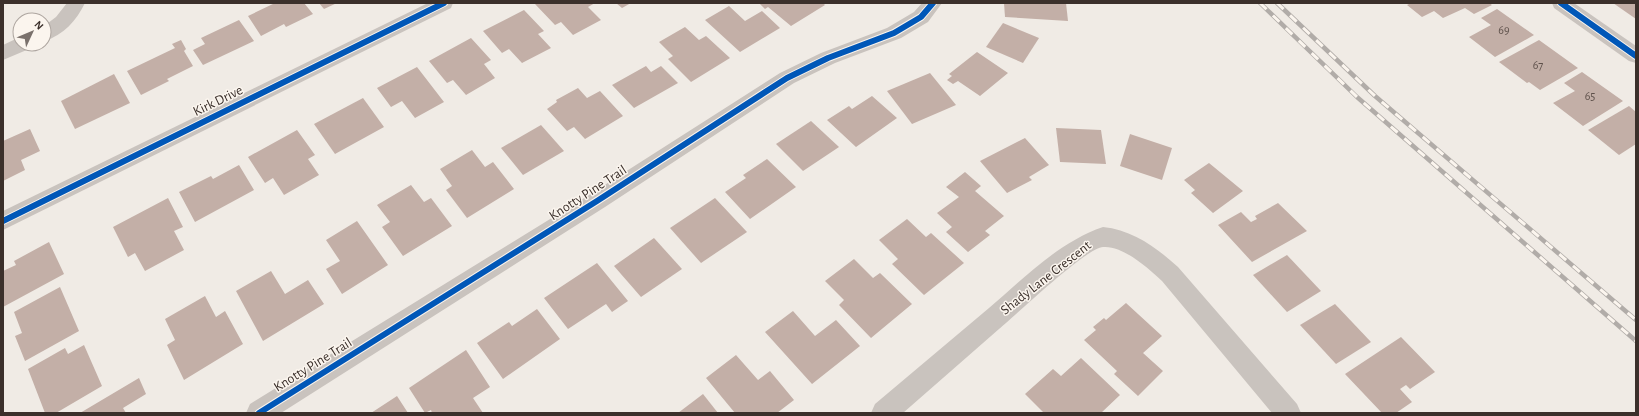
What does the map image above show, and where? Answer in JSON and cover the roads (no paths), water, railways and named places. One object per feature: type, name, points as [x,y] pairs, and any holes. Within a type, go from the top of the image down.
[{"type":"street","points":[[52,31],[71,13],[76,3]]},
{"type":"street","name":"Kirk Drive","points":[[3,221],[444,3]]},
{"type":"street","name":"Knotty Pine Trail","points":[[258,413],[597,202],[787,78],[828,58],[894,33],[921,17],[933,3]]},
{"type":"street","points":[[1561,3],[1636,56]]},
{"type":"street","name":"Shady Lane Crescent","points":[[884,413],[1043,277],[1078,249],[1095,239],[1103,237],[1118,240],[1148,254],[1162,265],[1288,413]]},
{"type":"railway","points":[[1260,3],[1357,97],[1636,341]]},
{"type":"railway","points":[[1277,3],[1375,96],[1636,320]]}]
